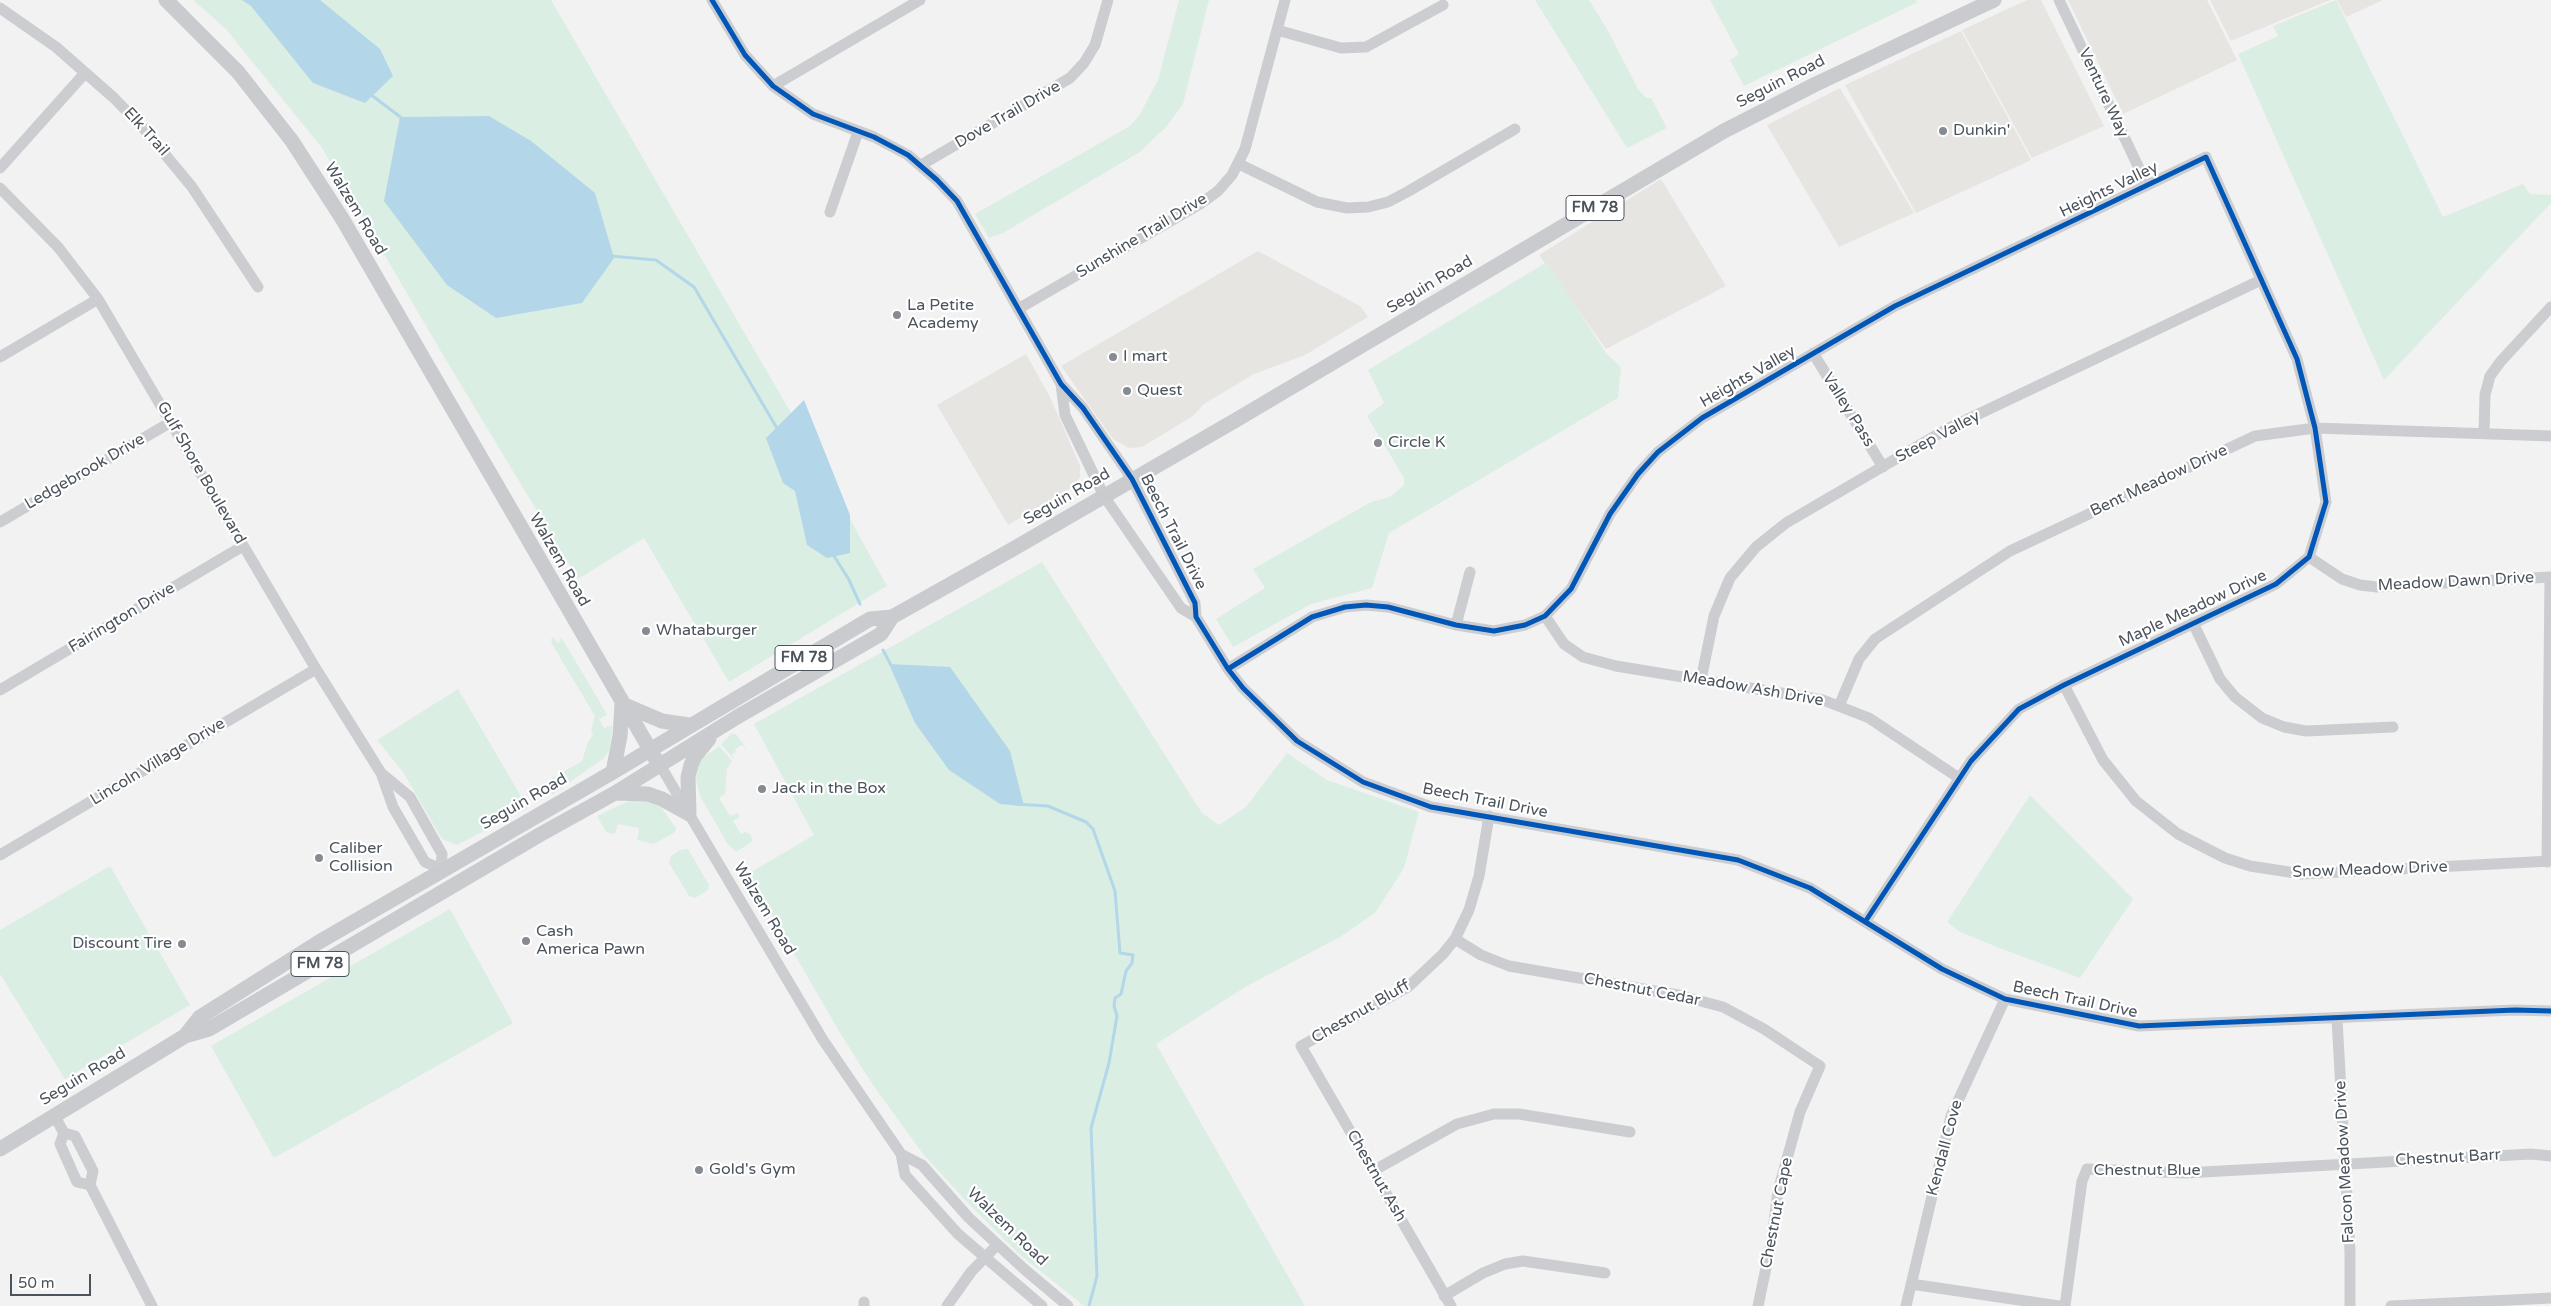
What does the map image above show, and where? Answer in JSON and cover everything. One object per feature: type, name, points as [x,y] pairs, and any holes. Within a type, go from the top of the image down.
[{"type":"main road","name":"Walzem Road","points":[[166,0],[238,72],[292,141],[343,220],[622,704],[660,765]]},
{"type":"main road","name":"Seguin Road","points":[[185,1036],[200,1017],[318,942],[441,869],[613,772],[689,724],[870,619],[892,617],[1104,496],[1724,131],[1816,84],[1994,0]]},
{"type":"main road","name":"Seguin Road","points":[[0,1149],[185,1036],[209,1029],[492,862],[615,793],[716,730],[881,634],[892,617]]},
{"type":"main road","points":[[613,772],[620,736],[622,704],[662,721],[689,724]]},
{"type":"main road","points":[[689,814],[688,777],[691,765],[695,756],[716,730]]},
{"type":"main road","points":[[615,793],[648,794],[662,798],[689,814]]},
{"type":"main road","points":[[414,909],[440,879],[441,869],[470,869],[492,862]]},
{"type":"street","name":"Beech Trail Drive","points":[[712,0],[745,55],[773,86],[813,114],[892,145],[921,165],[956,201],[1061,384],[1083,408],[1132,479],[1194,603],[1196,617],[1228,669],[1243,688],[1297,741],[1363,782],[1431,807],[1738,860],[1810,888],[1942,970],[2005,998],[2140,1026],[2515,1010],[2551,1011]]},
{"type":"street","points":[[773,86],[920,0]]},
{"type":"street","name":"Dove Trail Drive","points":[[921,165],[1070,78],[1084,63],[1095,46],[1108,0]]},
{"type":"street","name":"Sunshine Trail Drive","points":[[1018,309],[1200,204],[1218,191],[1238,164],[1245,149],[1285,0]]},
{"type":"street","name":"Venture Way","points":[[2059,0],[2147,185]]},
{"type":"street","points":[[1277,30],[1341,48],[1366,47],[1382,40],[1443,5]]},
{"type":"street","name":"Elk Trail","points":[[0,8],[56,47],[120,104],[169,157],[217,222],[258,287]]},
{"type":"street","points":[[0,168],[85,72]]},
{"type":"street","points":[[1238,164],[1317,202],[1347,208],[1368,207],[1388,202],[1407,192],[1515,129]]},
{"type":"street","points":[[830,212],[858,132]]},
{"type":"street","name":"Heights Valley","points":[[1228,669],[1312,617],[1345,607],[1366,605],[1388,607],[1478,630],[1504,630],[1525,626],[1546,616],[1571,589],[1610,514],[1638,474],[1658,452],[1702,418],[1895,306],[2206,157],[2261,280]]},
{"type":"street","name":"Gulf Shore Boulevard","points":[[0,188],[58,247],[98,299],[316,669],[381,772],[393,807],[425,862],[441,869],[442,854],[410,797],[381,772]]},
{"type":"street","points":[[2261,280],[2297,359],[2315,428],[2326,502],[2309,557]]},
{"type":"street","name":"Steep Valley","points":[[1702,680],[1708,638],[1718,604],[1730,578],[1766,538],[1786,524],[1947,429],[2261,280]]},
{"type":"street","points":[[0,357],[98,299]]},
{"type":"street","points":[[2484,433],[2485,395],[2490,376],[2501,361],[2551,307]]},
{"type":"street","name":"Valley Pass","points":[[1813,353],[1883,467]]},
{"type":"street","name":"Beech Trail Drive","points":[[1061,384],[1065,415],[1104,496],[1181,608],[1196,617]]},
{"type":"street","name":"Ledgebrook Drive","points":[[0,522],[171,422]]},
{"type":"street","name":"Bent Meadow Drive","points":[[1839,706],[1859,659],[1876,638],[2010,552],[2255,436],[2315,428],[2551,436]]},
{"type":"street","name":"Fairington Drive","points":[[0,690],[244,546]]},
{"type":"street","name":"Meadow Dawn Drive","points":[[2309,557],[2342,579],[2360,585],[2377,587],[2550,577]]},
{"type":"street","name":"Maple Meadow Drive","points":[[1865,922],[1971,760],[2019,709],[2064,685],[2276,584],[2309,557]]},
{"type":"street","points":[[1456,625],[1470,572]]},
{"type":"street","points":[[2549,862],[2550,577]]},
{"type":"street","name":"Meadow Ash Drive","points":[[1546,616],[1564,644],[1583,657],[1616,666],[1790,694],[1839,706],[1869,718],[1890,730],[1960,778]]},
{"type":"street","points":[[2193,623],[2220,679],[2235,697],[2262,718],[2306,731],[2393,727]]},
{"type":"street","name":"Lincoln Village Drive","points":[[0,856],[316,669]]},
{"type":"street","name":"Snow Meadow Drive","points":[[2064,685],[2103,760],[2136,801],[2178,834],[2225,858],[2250,866],[2302,874],[2549,862]]},
{"type":"street","name":"Walzem Road","points":[[660,765],[823,1040],[901,1154],[905,1175],[985,1259],[1042,1306]]},
{"type":"street","name":"Chestnut Bluff","points":[[1301,1046],[1408,987],[1433,965],[1455,939],[1475,893],[1489,816]]},
{"type":"street","name":"Chestnut Cedar","points":[[1455,939],[1481,955],[1509,966],[1678,995],[1723,1007],[1764,1029],[1820,1066]]},
{"type":"street","name":"Kendall Cove","points":[[1906,1306],[1950,1116],[2005,998]]},
{"type":"street","name":"Falcon Meadow Drive","points":[[2337,1019],[2350,1252],[2350,1306]]},
{"type":"street","name":"Chestnut Ash","points":[[1301,1046],[1451,1306]]},
{"type":"street","name":"Chestnut Cape","points":[[1758,1306],[1772,1239],[1778,1191],[1800,1112],[1820,1066]]},
{"type":"street","points":[[1373,1171],[1457,1124],[1494,1114],[1519,1114],[1630,1132]]},
{"type":"street","points":[[54,1115],[64,1133],[75,1136],[93,1171],[90,1185],[152,1306]]},
{"type":"street","points":[[64,1133],[60,1144],[77,1182],[90,1185]]},
{"type":"street","name":"Walzem Road","points":[[901,1154],[922,1165],[969,1218],[997,1245],[1068,1306]]},
{"type":"street","name":"Chestnut Barr","points":[[2345,1164],[2531,1154],[2551,1156]]},
{"type":"street","name":"Chestnut Blue","points":[[2065,1306],[2082,1181],[2087,1169],[2185,1173],[2345,1164]]},
{"type":"street","points":[[947,1306],[956,1291],[997,1245]]},
{"type":"street","points":[[1444,1296],[1483,1273],[1505,1264],[1523,1261],[1605,1273]]},
{"type":"street","points":[[1911,1284],[2059,1306]]},
{"type":"street","points":[[2391,1306],[2551,1298]]},
{"type":"shaded area","points":[[2027,0],[2041,0],[2104,126],[2032,158],[1962,30]]},
{"type":"shaded area","points":[[2068,0],[2207,0],[2237,60],[2123,114]]},
{"type":"shaded area","points":[[2210,0],[2330,0],[2231,41]]},
{"type":"shaded area","points":[[2337,0],[2383,0],[2346,17]]},
{"type":"shaded area","points":[[1961,31],[2031,160],[1916,213],[1845,85]]},
{"type":"shaded area","points":[[1840,88],[1914,213],[1839,247],[1767,125]]},
{"type":"shaded area","points":[[1661,179],[1726,286],[1606,349],[1539,255]]},
{"type":"shaded area","points":[[1258,251],[1360,306],[1368,317],[1305,355],[1254,374],[1204,404],[1193,416],[1142,447],[1129,448],[1113,439],[1061,366]]},
{"type":"shaded area","points":[[1026,354],[1050,397],[1080,466],[1080,477],[1074,486],[1008,525],[937,405]]},
{"type":"green space","points":[[193,0],[551,0],[791,413],[887,586],[729,682],[644,538],[578,579],[446,360],[322,148],[225,28]]},
{"type":"green space","points":[[1179,0],[1209,0],[1183,104],[1167,126],[1140,152],[1003,233],[989,238],[975,214],[1130,126],[1140,114],[1158,80]]},
{"type":"green space","points":[[1535,0],[1589,0],[1607,29],[1638,89],[1646,98],[1651,98],[1667,128],[1627,148]]},
{"type":"green space","points":[[1710,0],[1915,0],[1918,2],[1744,86],[1730,60],[1739,54]]},
{"type":"green space","points":[[2336,0],[2443,217],[2523,184],[2530,194],[2551,195],[2551,203],[2384,380],[2238,54],[2278,36],[2273,26]]},
{"type":"green space","points":[[1547,262],[1606,353],[1621,367],[1618,398],[1389,533],[1372,588],[1311,604],[1233,647],[1216,619],[1265,588],[1253,569],[1371,502],[1390,497],[1404,485],[1404,478],[1367,416],[1384,403],[1368,370]]},
{"type":"green space","points":[[1042,562],[1202,813],[1219,825],[1246,807],[1287,753],[1327,780],[1419,812],[1404,868],[1375,913],[1340,937],[1247,986],[1156,1044],[1305,1306],[1084,1306],[1018,1253],[923,1154],[873,1085],[840,1033],[748,874],[814,835],[754,724]]},
{"type":"green space","points":[[554,637],[557,643],[561,641],[558,637],[563,640],[607,715],[599,719],[604,728],[612,725],[612,734],[609,751],[604,758],[553,794],[549,793],[555,784],[546,787],[551,779],[582,761],[588,742],[593,735],[591,731],[595,716],[552,644],[551,639]]},
{"type":"green space","points":[[458,689],[528,808],[457,845],[442,839],[403,772],[377,740]]},
{"type":"green space","points":[[732,733],[737,735],[747,750],[742,745],[735,749],[736,752],[732,754],[734,759],[721,744]]},
{"type":"green space","points":[[719,746],[732,761],[727,769],[725,794],[719,798],[730,816],[739,813],[739,817],[733,821],[741,834],[745,832],[750,834],[753,841],[736,852],[727,843],[700,796],[696,779],[699,765],[703,758]]},
{"type":"green space","points":[[2030,795],[2133,899],[2080,978],[1960,932],[1947,922]]},
{"type":"green space","points":[[631,800],[647,800],[661,807],[676,828],[675,832],[654,844],[637,840],[639,828],[618,824],[615,834],[606,832],[597,816]]},
{"type":"green space","points":[[688,849],[709,885],[708,890],[695,898],[689,896],[669,863],[671,856],[680,850]]},
{"type":"green space","points":[[110,866],[190,1005],[65,1079],[0,974],[0,930]]},
{"type":"green space","points":[[450,909],[513,1023],[274,1158],[211,1046]]},
{"type":"water","points":[[242,0],[320,0],[380,49],[393,76],[365,103],[313,83],[251,6]]},
{"type":"water","points":[[489,116],[531,141],[595,193],[614,258],[582,303],[496,318],[447,285],[384,201],[400,117]]},
{"type":"water","points":[[804,400],[850,515],[850,553],[827,558],[807,545],[795,491],[783,483],[766,438]]},
{"type":"water","points":[[889,664],[950,667],[1010,751],[1024,806],[1000,804],[949,770],[915,723]]},
{"type":"waterway","points":[[370,94],[403,119]]},
{"type":"waterway","points":[[611,256],[656,260],[694,287],[778,430]]},
{"type":"waterway","points":[[832,553],[848,578],[860,604]]},
{"type":"waterway","points":[[883,650],[892,667]]},
{"type":"waterway","points":[[1015,804],[1048,806],[1086,822],[1093,829],[1115,891],[1120,953],[1133,955],[1132,963],[1126,971],[1121,994],[1115,998],[1114,1006],[1117,1016],[1109,1063],[1091,1128],[1097,1276],[1089,1306]]},
{"type":"cycle path","points":[[712,0],[745,55],[773,86],[813,114],[874,137],[908,155],[937,180],[957,201],[1061,384],[1083,408],[1132,479],[1195,603],[1196,617],[1228,669],[1243,688],[1297,741],[1363,782],[1431,807],[1738,860],[1810,888],[1942,969],[2005,999],[2139,1026],[2515,1010],[2551,1011]]},
{"type":"cycle path","points":[[1228,669],[1312,617],[1345,607],[1366,605],[1388,607],[1456,625],[1494,631],[1525,625],[1545,616],[1571,589],[1610,514],[1638,474],[1658,452],[1702,418],[1895,306],[2206,157],[2297,359],[2315,428],[2326,502],[2309,557],[2276,584],[2064,685],[2019,709],[1971,761],[1865,922]]},
{"type":"place","name":"Dunkin'","points":[[1943,131]]},
{"type":"place","name":"La Petite Academy","points":[[897,315]]},
{"type":"place","name":"I mart","points":[[1113,357]]},
{"type":"place","name":"Quest","points":[[1127,391]]},
{"type":"place","name":"Circle K","points":[[1378,443]]},
{"type":"place","name":"Whataburger","points":[[646,631]]},
{"type":"place","name":"Jack in the Box","points":[[762,789]]},
{"type":"place","name":"Caliber Collision","points":[[319,858]]},
{"type":"place","name":"Cash America Pawn","points":[[526,941]]},
{"type":"place","name":"Discount Tire","points":[[182,944]]},
{"type":"place","name":"Gold's Gym","points":[[699,1170]]}]
